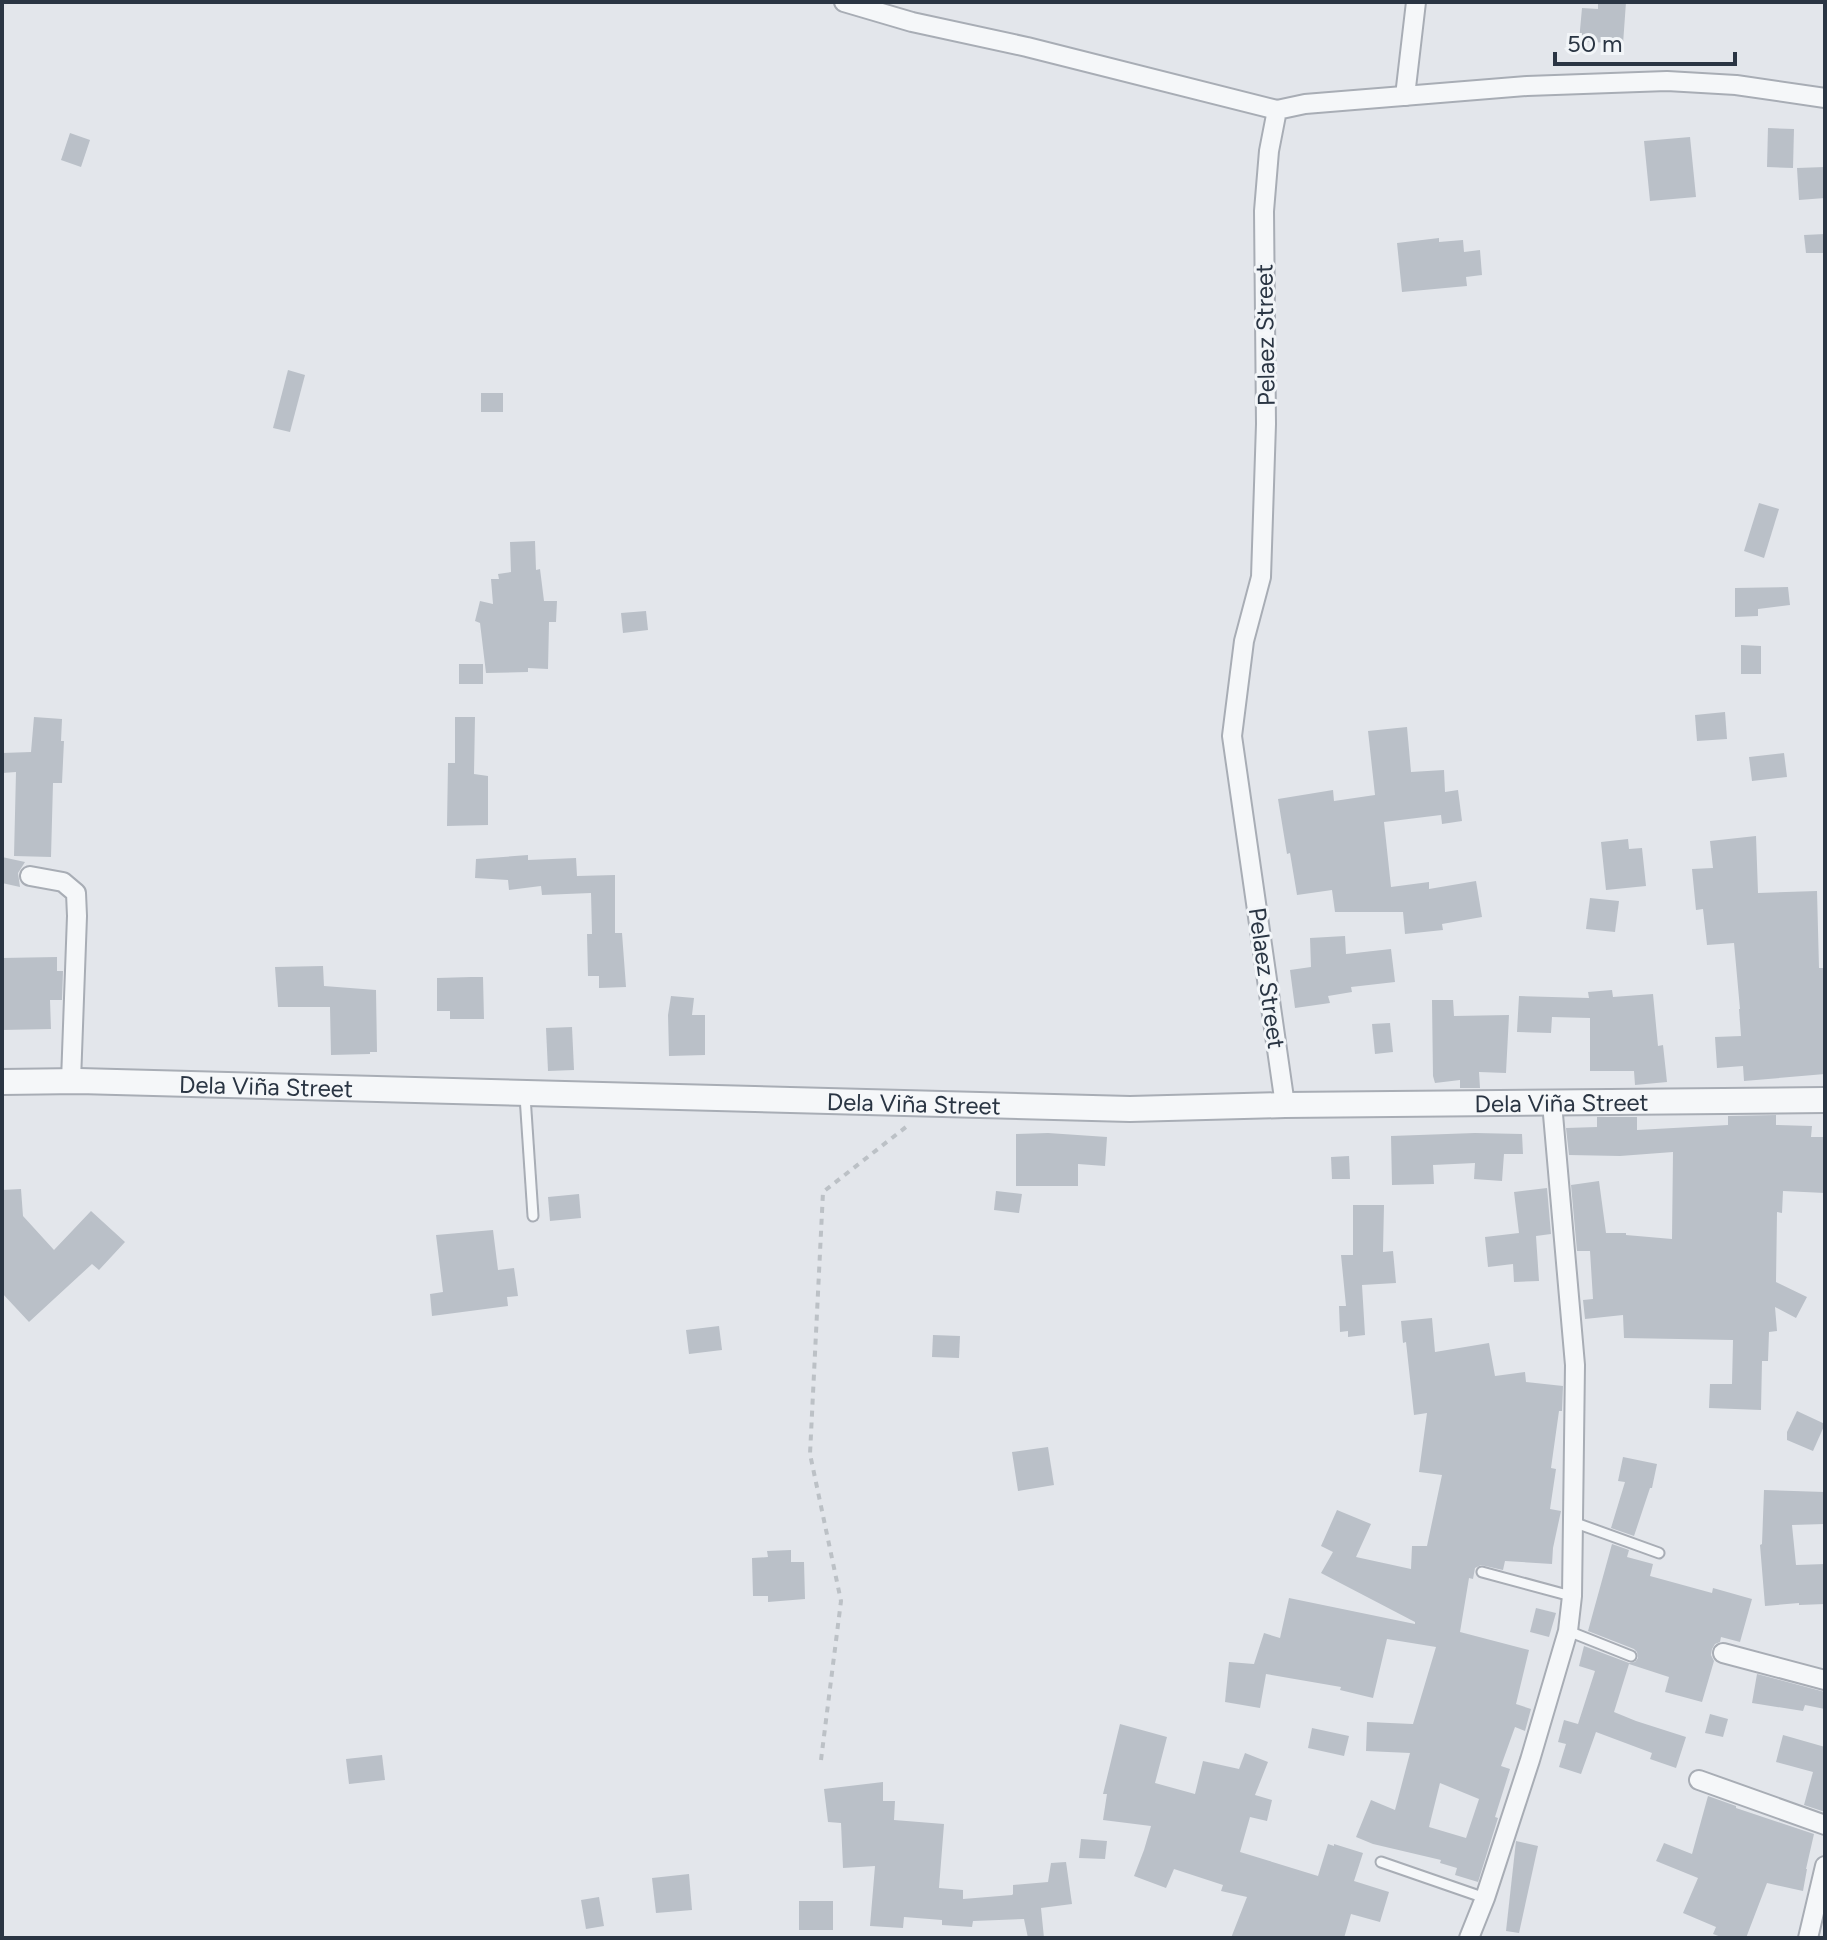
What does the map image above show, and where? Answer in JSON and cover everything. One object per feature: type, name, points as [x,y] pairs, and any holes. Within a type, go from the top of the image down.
[{"type":"street","points":[[844,2],[912,22],[1027,47],[1277,110],[1305,104],[1527,86],[1667,81],[1736,85],[1825,98]]},
{"type":"street","points":[[1405,96],[1416,2]]},
{"type":"street","name":"Pelaez Street","points":[[1277,110],[1269,151],[1264,211],[1266,424],[1261,577],[1244,641],[1232,736],[1285,1105]]},
{"type":"street","points":[[30,876],[63,882],[76,893],[71,1081]]},
{"type":"street","name":"Dela Viña Street","points":[[2,1082],[71,1081],[1130,1109],[1825,1100]]},
{"type":"street","points":[[1469,1938],[1530,1760],[1568,1631],[1572,1596],[1575,1365],[1552,1103]]},
{"type":"street","points":[[1723,1653],[1825,1680]]},
{"type":"street","points":[[1699,1780],[1825,1825]]},
{"type":"street","points":[[1808,1938],[1825,1866]]},
{"type":"lane","points":[[525,1092],[533,1216]]},
{"type":"lane","points":[[1573,1522],[1659,1553]]},
{"type":"lane","points":[[1482,1572],[1572,1596]]},
{"type":"lane","points":[[1568,1631],[1631,1656]]},
{"type":"lane","points":[[1381,1862],[1485,1898]]},
{"type":"path","points":[[821,1760],[841,1601],[810,1454],[823,1192],[936,1103]]},
{"type":"building","points":[[1598,2],[1626,2],[1623,44],[1579,41],[1582,8],[1598,9]]},
{"type":"building","points":[[1768,128],[1794,129],[1793,168],[1767,167]]},
{"type":"building","points":[[70,133],[90,140],[81,167],[61,160]]},
{"type":"building","points":[[1690,137],[1696,197],[1650,201],[1644,141]]},
{"type":"building","points":[[1825,167],[1825,198],[1799,200],[1797,168]]},
{"type":"building","points":[[1825,234],[1825,253],[1806,253],[1804,235]]},
{"type":"building","points":[[1439,238],[1439,242],[1463,240],[1464,252],[1480,250],[1482,275],[1466,277],[1467,286],[1402,292],[1397,243]]},
{"type":"building","points":[[288,370],[305,375],[290,432],[273,428]]},
{"type":"building","points":[[481,393],[503,393],[503,412],[481,412]]},
{"type":"building","points":[[1759,503],[1779,509],[1764,558],[1744,551]]},
{"type":"building","points":[[535,541],[536,570],[540,569],[544,601],[557,601],[556,622],[549,622],[548,669],[486,673],[480,623],[475,621],[480,601],[493,604],[491,579],[499,579],[498,574],[511,572],[510,542]]},
{"type":"building","points":[[1788,587],[1790,605],[1758,609],[1758,616],[1735,617],[1735,588]]},
{"type":"building","points":[[646,611],[648,630],[623,633],[621,613]]},
{"type":"building","points":[[1741,645],[1761,646],[1761,674],[1741,674]]},
{"type":"building","points":[[459,664],[483,664],[483,684],[459,684]]},
{"type":"building","points":[[1725,712],[1727,739],[1697,741],[1695,715]]},
{"type":"building","points":[[34,717],[62,719],[62,783],[53,783],[51,857],[14,856],[16,772],[2,773],[2,753],[31,752]]},
{"type":"building","points":[[455,717],[475,717],[474,774],[488,776],[488,825],[447,826],[448,763],[455,763]]},
{"type":"building","points":[[1407,727],[1411,772],[1444,770],[1445,792],[1458,790],[1462,821],[1442,824],[1441,815],[1384,822],[1391,887],[1429,882],[1429,889],[1476,881],[1482,917],[1442,924],[1443,930],[1405,934],[1403,912],[1335,912],[1332,890],[1297,895],[1278,799],[1333,790],[1334,801],[1375,795],[1368,731]]},
{"type":"building","points":[[1784,753],[1787,777],[1752,781],[1749,757]]},
{"type":"building","points":[[1756,836],[1758,893],[1817,891],[1819,968],[1825,968],[1825,1074],[1744,1081],[1743,1066],[1717,1068],[1715,1037],[1741,1036],[1734,943],[1707,945],[1703,909],[1696,910],[1692,869],[1713,868],[1710,841]]},
{"type":"building","points":[[1628,839],[1629,849],[1642,848],[1646,886],[1606,890],[1601,842]]},
{"type":"building","points":[[528,855],[528,860],[576,858],[577,876],[615,875],[615,933],[622,933],[626,987],[599,988],[599,976],[588,976],[587,934],[592,934],[591,893],[542,895],[541,886],[509,890],[508,880],[475,878],[476,859]]},
{"type":"building","points":[[2,857],[25,862],[18,873],[20,887],[2,883]]},
{"type":"building","points":[[1590,898],[1619,901],[1615,932],[1586,929]]},
{"type":"building","points":[[1345,936],[1346,954],[1391,949],[1395,982],[1351,987],[1352,992],[1328,996],[1330,1003],[1295,1008],[1290,970],[1311,967],[1310,938]]},
{"type":"building","points":[[57,957],[57,971],[63,971],[62,1000],[50,1000],[51,1029],[2,1030],[2,958]]},
{"type":"building","points":[[323,966],[324,986],[376,990],[377,1052],[331,1055],[330,1007],[278,1007],[275,967]]},
{"type":"building","points":[[483,977],[484,1019],[450,1019],[450,1011],[437,1011],[437,978]]},
{"type":"building","points":[[1612,990],[1613,997],[1653,994],[1658,1046],[1663,1045],[1667,1082],[1635,1085],[1634,1071],[1590,1071],[1590,1018],[1552,1017],[1551,1033],[1517,1032],[1519,996],[1589,998],[1588,992]]},
{"type":"building","points":[[671,996],[694,998],[692,1015],[705,1015],[705,1055],[669,1056]]},
{"type":"building","points":[[1432,1000],[1453,1000],[1454,1016],[1509,1015],[1506,1073],[1479,1072],[1480,1088],[1460,1088],[1460,1080],[1435,1083]]},
{"type":"building","points":[[1390,1023],[1393,1052],[1375,1054],[1372,1024]]},
{"type":"building","points":[[572,1027],[574,1070],[548,1071],[546,1028]]},
{"type":"building","points":[[1776,1115],[1776,1125],[1812,1126],[1811,1137],[1825,1137],[1825,1193],[1783,1191],[1782,1213],[1777,1212],[1776,1282],[1807,1297],[1796,1318],[1775,1307],[1777,1331],[1769,1332],[1768,1361],[1762,1361],[1761,1410],[1709,1408],[1710,1384],[1732,1384],[1733,1340],[1624,1338],[1623,1315],[1585,1319],[1583,1300],[1593,1299],[1590,1251],[1577,1251],[1571,1185],[1599,1181],[1606,1233],[1672,1239],[1673,1152],[1620,1156],[1569,1155],[1566,1128],[1597,1127],[1597,1117],[1637,1117],[1637,1130],[1728,1125],[1728,1116]]},
{"type":"building","points":[[1016,1134],[1107,1137],[1105,1166],[1078,1164],[1078,1186],[1016,1186]]},
{"type":"building","points":[[1522,1134],[1523,1154],[1504,1154],[1502,1181],[1474,1179],[1475,1163],[1433,1165],[1434,1184],[1392,1185],[1391,1136]]},
{"type":"building","points":[[1349,1156],[1350,1179],[1332,1179],[1331,1157]]},
{"type":"building","points":[[1547,1188],[1551,1234],[1536,1236],[1539,1281],[1514,1282],[1513,1264],[1488,1267],[1485,1237],[1519,1233],[1514,1192]]},
{"type":"building","points":[[21,1189],[23,1216],[54,1250],[91,1211],[125,1242],[99,1270],[92,1264],[29,1322],[2,1293],[2,1190]]},
{"type":"building","points":[[996,1191],[1022,1194],[1019,1213],[994,1210]]},
{"type":"building","points":[[579,1194],[581,1218],[550,1221],[548,1197]]},
{"type":"building","points":[[1353,1205],[1384,1205],[1383,1252],[1393,1251],[1396,1283],[1362,1285],[1365,1335],[1348,1337],[1348,1331],[1340,1332],[1339,1306],[1346,1306],[1341,1255],[1353,1255]]},
{"type":"building","points":[[493,1230],[498,1270],[514,1268],[518,1296],[507,1297],[508,1306],[432,1316],[430,1294],[443,1292],[436,1235]]},
{"type":"building","points":[[1432,1318],[1435,1352],[1489,1343],[1495,1376],[1525,1372],[1526,1382],[1563,1386],[1562,1411],[1559,1411],[1551,1468],[1556,1469],[1550,1509],[1561,1511],[1552,1564],[1505,1561],[1503,1570],[1481,1565],[1475,1568],[1473,1579],[1469,1578],[1460,1632],[1529,1650],[1516,1704],[1531,1709],[1525,1731],[1515,1727],[1501,1766],[1510,1769],[1478,1882],[1455,1875],[1457,1868],[1440,1863],[1441,1860],[1356,1837],[1371,1800],[1395,1810],[1410,1753],[1366,1751],[1367,1722],[1413,1724],[1436,1647],[1387,1639],[1373,1698],[1340,1690],[1341,1687],[1266,1674],[1260,1708],[1225,1702],[1229,1662],[1254,1664],[1264,1633],[1280,1638],[1289,1598],[1415,1624],[1321,1573],[1333,1552],[1321,1546],[1337,1510],[1371,1524],[1356,1557],[1411,1569],[1412,1546],[1427,1546],[1442,1475],[1419,1472],[1427,1413],[1414,1415],[1401,1321]],"holes":[[[1440,1783],[1479,1799],[1466,1838],[1429,1827]]]},
{"type":"building","points":[[719,1326],[722,1350],[689,1354],[686,1330]]},
{"type":"building","points":[[933,1335],[960,1336],[959,1358],[932,1357]]},
{"type":"building","points":[[1797,1411],[1825,1424],[1813,1451],[1787,1440],[1787,1432]]},
{"type":"building","points":[[1048,1447],[1054,1485],[1018,1491],[1012,1452]]},
{"type":"building","points":[[1623,1457],[1657,1464],[1652,1488],[1634,1536],[1611,1528],[1625,1482],[1618,1481]]},
{"type":"building","points":[[1764,1490],[1825,1492],[1825,1524],[1792,1525],[1796,1565],[1825,1564],[1825,1604],[1765,1606],[1760,1545]]},
{"type":"building","points":[[1612,1544],[1629,1550],[1627,1557],[1653,1564],[1650,1576],[1712,1593],[1713,1588],[1752,1599],[1740,1642],[1721,1637],[1712,1649],[1714,1661],[1702,1702],[1665,1692],[1669,1677],[1629,1664],[1614,1712],[1686,1737],[1676,1768],[1650,1759],[1652,1753],[1596,1732],[1581,1774],[1559,1767],[1566,1744],[1558,1742],[1564,1720],[1578,1724],[1595,1671],[1579,1666],[1584,1646],[1629,1663],[1638,1658],[1634,1649],[1588,1631]]},
{"type":"building","points":[[791,1550],[791,1562],[804,1562],[805,1599],[768,1602],[768,1596],[753,1596],[752,1558],[768,1557],[767,1551]]},
{"type":"building","points":[[1536,1608],[1556,1613],[1549,1637],[1530,1632]]},
{"type":"building","points":[[1757,1674],[1825,1692],[1825,1709],[1805,1705],[1803,1711],[1752,1703]]},
{"type":"building","points":[[1710,1714],[1728,1719],[1723,1737],[1705,1733]]},
{"type":"building","points":[[1120,1724],[1167,1737],[1155,1783],[1195,1794],[1203,1761],[1239,1769],[1245,1753],[1268,1762],[1255,1795],[1272,1800],[1267,1821],[1250,1817],[1240,1852],[1318,1876],[1328,1844],[1363,1853],[1354,1881],[1389,1892],[1380,1922],[1351,1914],[1344,1938],[1231,1938],[1247,1897],[1221,1891],[1223,1885],[1174,1869],[1166,1888],[1134,1876],[1151,1826],[1103,1820],[1107,1794],[1103,1794]]},
{"type":"building","points":[[1312,1728],[1349,1736],[1344,1756],[1308,1748]]},
{"type":"building","points":[[1783,1735],[1825,1747],[1825,1812],[1804,1805],[1813,1772],[1776,1762]]},
{"type":"building","points":[[382,1755],[385,1780],[349,1784],[346,1759]]},
{"type":"building","points":[[883,1782],[883,1801],[895,1801],[894,1820],[944,1824],[939,1888],[963,1890],[963,1899],[1012,1895],[1013,1885],[1048,1882],[1051,1863],[1066,1862],[1072,1904],[1041,1908],[1044,1938],[1028,1938],[1024,1919],[973,1921],[972,1927],[942,1925],[942,1920],[904,1917],[903,1928],[870,1926],[875,1866],[843,1868],[841,1823],[828,1822],[824,1789]]},
{"type":"building","points":[[1708,1796],[1814,1834],[1803,1891],[1767,1883],[1746,1938],[1724,1938],[1713,1934],[1716,1927],[1683,1913],[1698,1878],[1656,1861],[1664,1843],[1692,1854]]},
{"type":"building","points":[[1081,1839],[1107,1841],[1105,1859],[1079,1858]]},
{"type":"building","points":[[1516,1841],[1538,1846],[1519,1933],[1506,1931]]},
{"type":"building","points":[[689,1874],[692,1910],[656,1913],[652,1878]]},
{"type":"building","points":[[599,1897],[604,1926],[586,1929],[581,1900]]},
{"type":"building","points":[[799,1901],[833,1901],[833,1930],[799,1930]]}]
